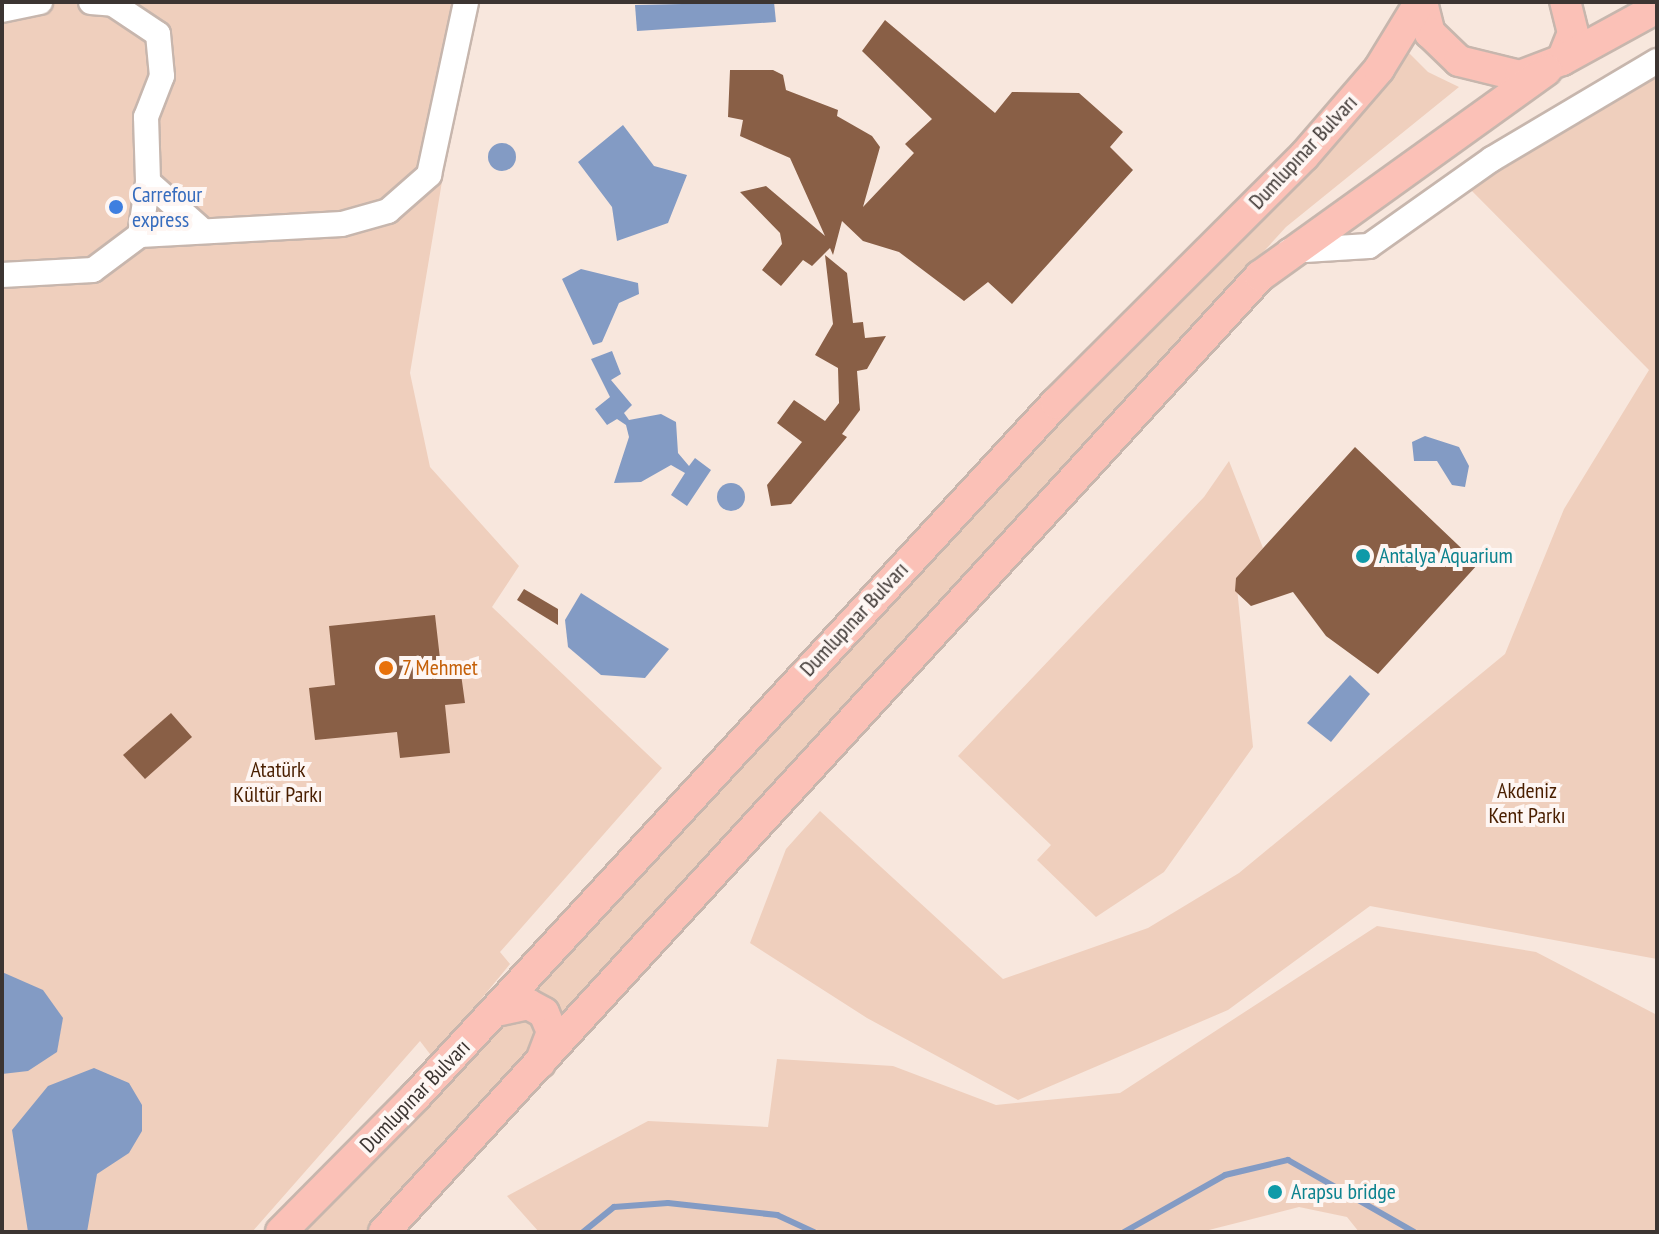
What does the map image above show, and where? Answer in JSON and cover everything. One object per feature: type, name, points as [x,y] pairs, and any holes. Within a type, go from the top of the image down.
[{"type":"main road","points":[[1421,2],[1430,33],[1459,61],[1501,74],[1555,65]]},
{"type":"main road","name":"Dumlupınar Bulvarı","points":[[281,1232],[496,1011],[1056,403],[1304,156],[1387,59],[1421,2]]},
{"type":"main road","points":[[1555,65],[1573,33],[1565,2]]},
{"type":"main road","points":[[384,1232],[1289,251],[1555,65],[1657,8]]},
{"type":"main road","points":[[496,1011],[528,1004],[544,1013],[552,1032],[540,1063]]},
{"type":"street","points":[[2,10],[40,2]]},
{"type":"street","points":[[91,2],[113,4],[158,34],[162,76],[146,117],[148,182],[140,235]]},
{"type":"street","points":[[2,275],[93,270],[140,235],[201,229],[342,224],[388,211],[429,175],[466,2]]},
{"type":"street","points":[[1289,251],[1369,246],[1492,159],[1657,61]]},
{"type":"street","points":[[148,182],[201,229]]},
{"type":"green space","name":"Atatürk Kültür Parkı","points":[[2,2],[472,2],[410,373],[430,467],[519,566],[492,607],[662,768],[500,952],[510,964],[433,1058],[420,1041],[252,1232],[2,1232]]},
{"type":"green space","points":[[1406,50],[1428,72],[1459,87],[1286,227],[564,1021],[529,987]]},
{"type":"green space","name":"Akdeniz Kent Parkı","points":[[1657,69],[1657,959],[1370,906],[1228,1010],[1018,1100],[867,1018],[750,943],[786,849],[820,811],[1003,979],[1148,928],[1239,873],[1505,654],[1564,509],[1649,370],[1471,190]]},
{"type":"green space","points":[[1229,461],[1263,548],[1236,578],[1253,747],[1164,872],[1096,917],[1037,860],[1051,845],[958,756],[1204,497]]},
{"type":"green space","points":[[1377,926],[1536,952],[1657,1015],[1657,1232],[1359,1232],[1347,1217],[1299,1207],[1201,1232],[539,1232],[507,1196],[648,1121],[768,1127],[777,1059],[893,1066],[996,1105],[1120,1093]]},
{"type":"green space","points":[[520,1016],[536,1026],[531,1052],[368,1232],[303,1232],[508,1017]]},
{"type":"water","points":[[774,2],[776,22],[637,31],[635,5]]},
{"type":"water","points":[[623,125],[654,166],[687,175],[668,223],[617,241],[612,207],[578,162]]},
{"type":"water","points":[[502,143],[512,147],[516,157],[512,167],[502,171],[492,167],[488,157],[492,147]]},
{"type":"water","points":[[581,269],[638,283],[639,294],[619,303],[602,342],[593,345],[562,279]]},
{"type":"water","points":[[612,351],[621,374],[611,380],[632,405],[624,413],[629,420],[661,414],[676,422],[678,453],[689,466],[695,458],[711,470],[687,506],[671,495],[685,473],[671,465],[641,482],[614,483],[629,437],[626,425],[617,419],[607,425],[595,409],[610,397],[591,359]]},
{"type":"water","points":[[1425,436],[1459,447],[1469,466],[1465,487],[1452,485],[1437,461],[1414,461],[1412,442]]},
{"type":"water","points":[[731,483],[741,487],[745,497],[741,507],[731,511],[721,507],[717,497],[721,487]]},
{"type":"water","points":[[581,593],[669,649],[645,678],[601,675],[568,647],[565,620]]},
{"type":"water","points":[[1350,675],[1370,694],[1331,742],[1307,723]]},
{"type":"water","points":[[2,972],[43,990],[63,1018],[57,1052],[28,1071],[2,1074]]},
{"type":"water","points":[[94,1068],[129,1083],[142,1105],[142,1131],[129,1153],[97,1174],[87,1232],[28,1232],[12,1130],[48,1086]]},
{"type":"building","points":[[885,20],[995,113],[1012,92],[1079,93],[1123,132],[1110,147],[1133,170],[1012,304],[988,282],[964,301],[899,252],[863,241],[842,221],[833,255],[830,248],[812,266],[803,260],[781,286],[762,270],[782,244],[780,233],[740,192],[766,186],[825,236],[790,158],[740,136],[743,120],[728,117],[730,70],[773,70],[783,75],[786,90],[838,110],[837,116],[872,136],[880,147],[863,207],[914,153],[905,144],[932,119],[862,51]]},
{"type":"building","points":[[825,255],[847,273],[853,323],[863,322],[865,338],[886,336],[867,369],[857,371],[860,410],[842,434],[847,437],[791,504],[771,506],[767,485],[802,442],[777,423],[794,400],[825,421],[839,403],[838,368],[815,355],[833,324]]},
{"type":"building","name":"Antalya Aquarium","points":[[1355,447],[1478,564],[1378,674],[1326,636],[1293,592],[1251,606],[1235,591],[1236,578]]},
{"type":"building","points":[[524,589],[558,609],[558,625],[517,600]]},
{"type":"building","points":[[435,615],[442,676],[461,674],[465,703],[445,705],[450,753],[400,758],[397,732],[315,740],[309,688],[335,685],[329,626]]},
{"type":"building","points":[[171,713],[192,737],[145,779],[123,755]]},
{"type":"waterway","points":[[1124,1232],[1225,1175],[1288,1160],[1414,1232]]},
{"type":"waterway","points":[[583,1232],[614,1207],[668,1203],[777,1215],[814,1232]]},
{"type":"place","name":"Carrefour express","points":[[116,207]]},
{"type":"place","name":"Antalya Aquarium","points":[[1363,556]]},
{"type":"place","name":"7 Mehmet","points":[[386,668]]},
{"type":"place","name":"Arapsu bridge","points":[[1275,1192]]}]
